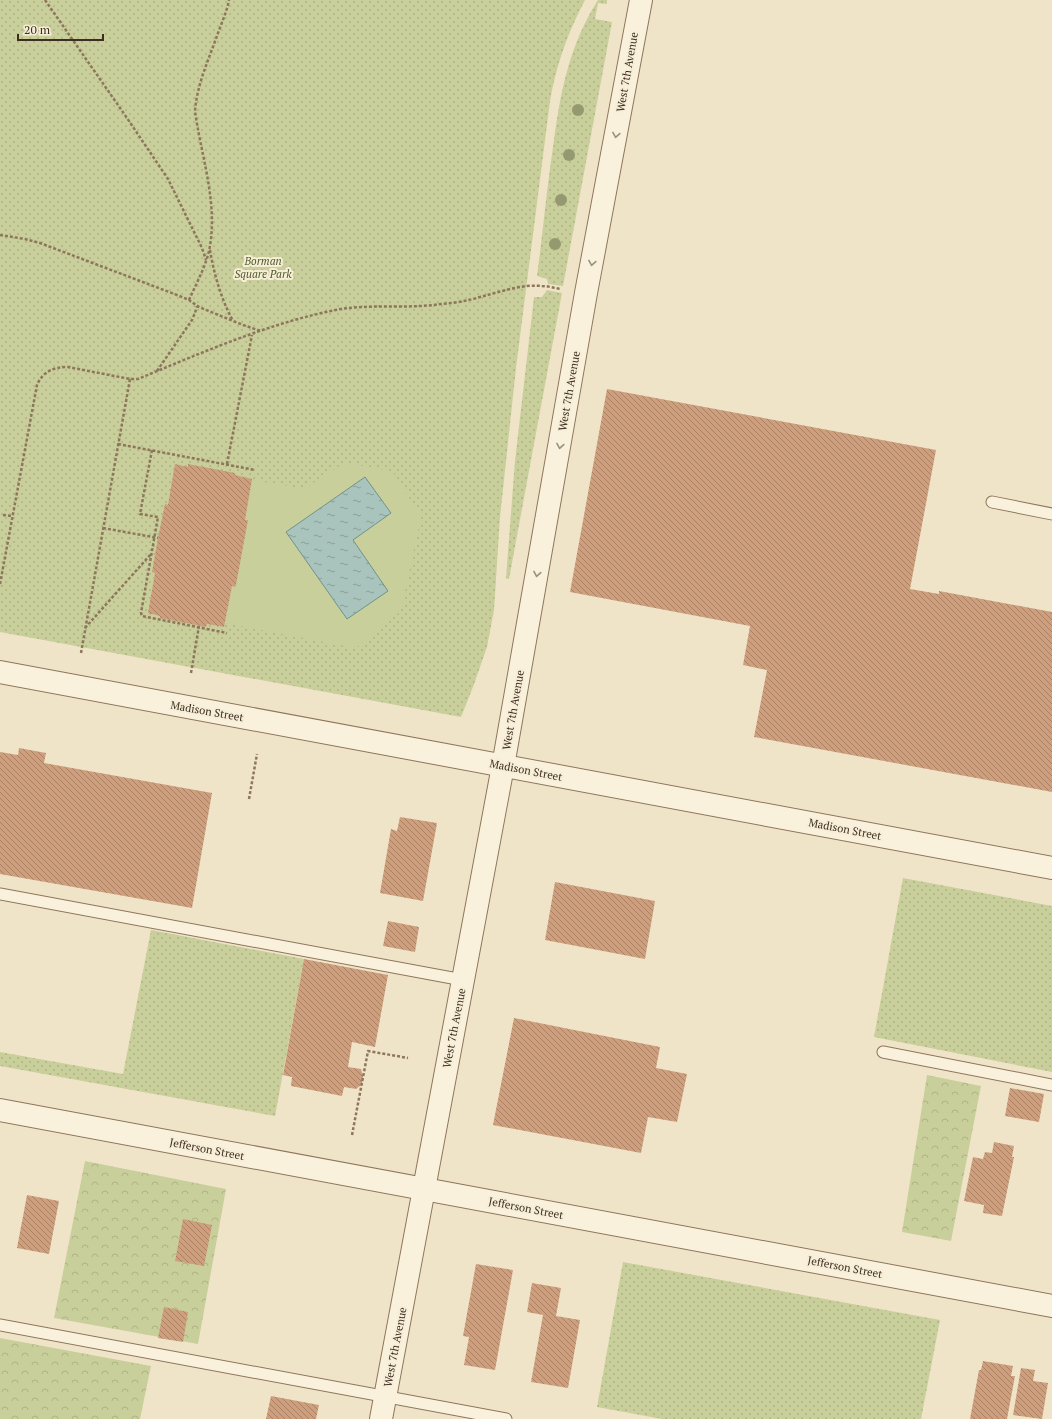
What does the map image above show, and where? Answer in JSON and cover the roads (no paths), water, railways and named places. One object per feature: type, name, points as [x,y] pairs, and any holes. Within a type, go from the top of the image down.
[{"type":"street","name":"West 7th Avenue","points":[[381,1419],[503,766],[586,293],[641,0]]},
{"type":"street","name":"Madison Street","points":[[0,672],[1052,868]]},
{"type":"street","name":"Jefferson Street","points":[[0,1110],[1052,1306]]},
{"type":"lane","points":[[992,502],[1052,514]]},
{"type":"lane","points":[[0,894],[463,980]]},
{"type":"lane","points":[[883,1052],[1052,1085]]},
{"type":"lane","points":[[0,1325],[506,1419]]},
{"type":"water","points":[[365,477],[391,513],[353,540],[388,591],[347,619],[286,532]]},
{"type":"park label","name":"Borman Square Park","points":[[263,267]]}]
